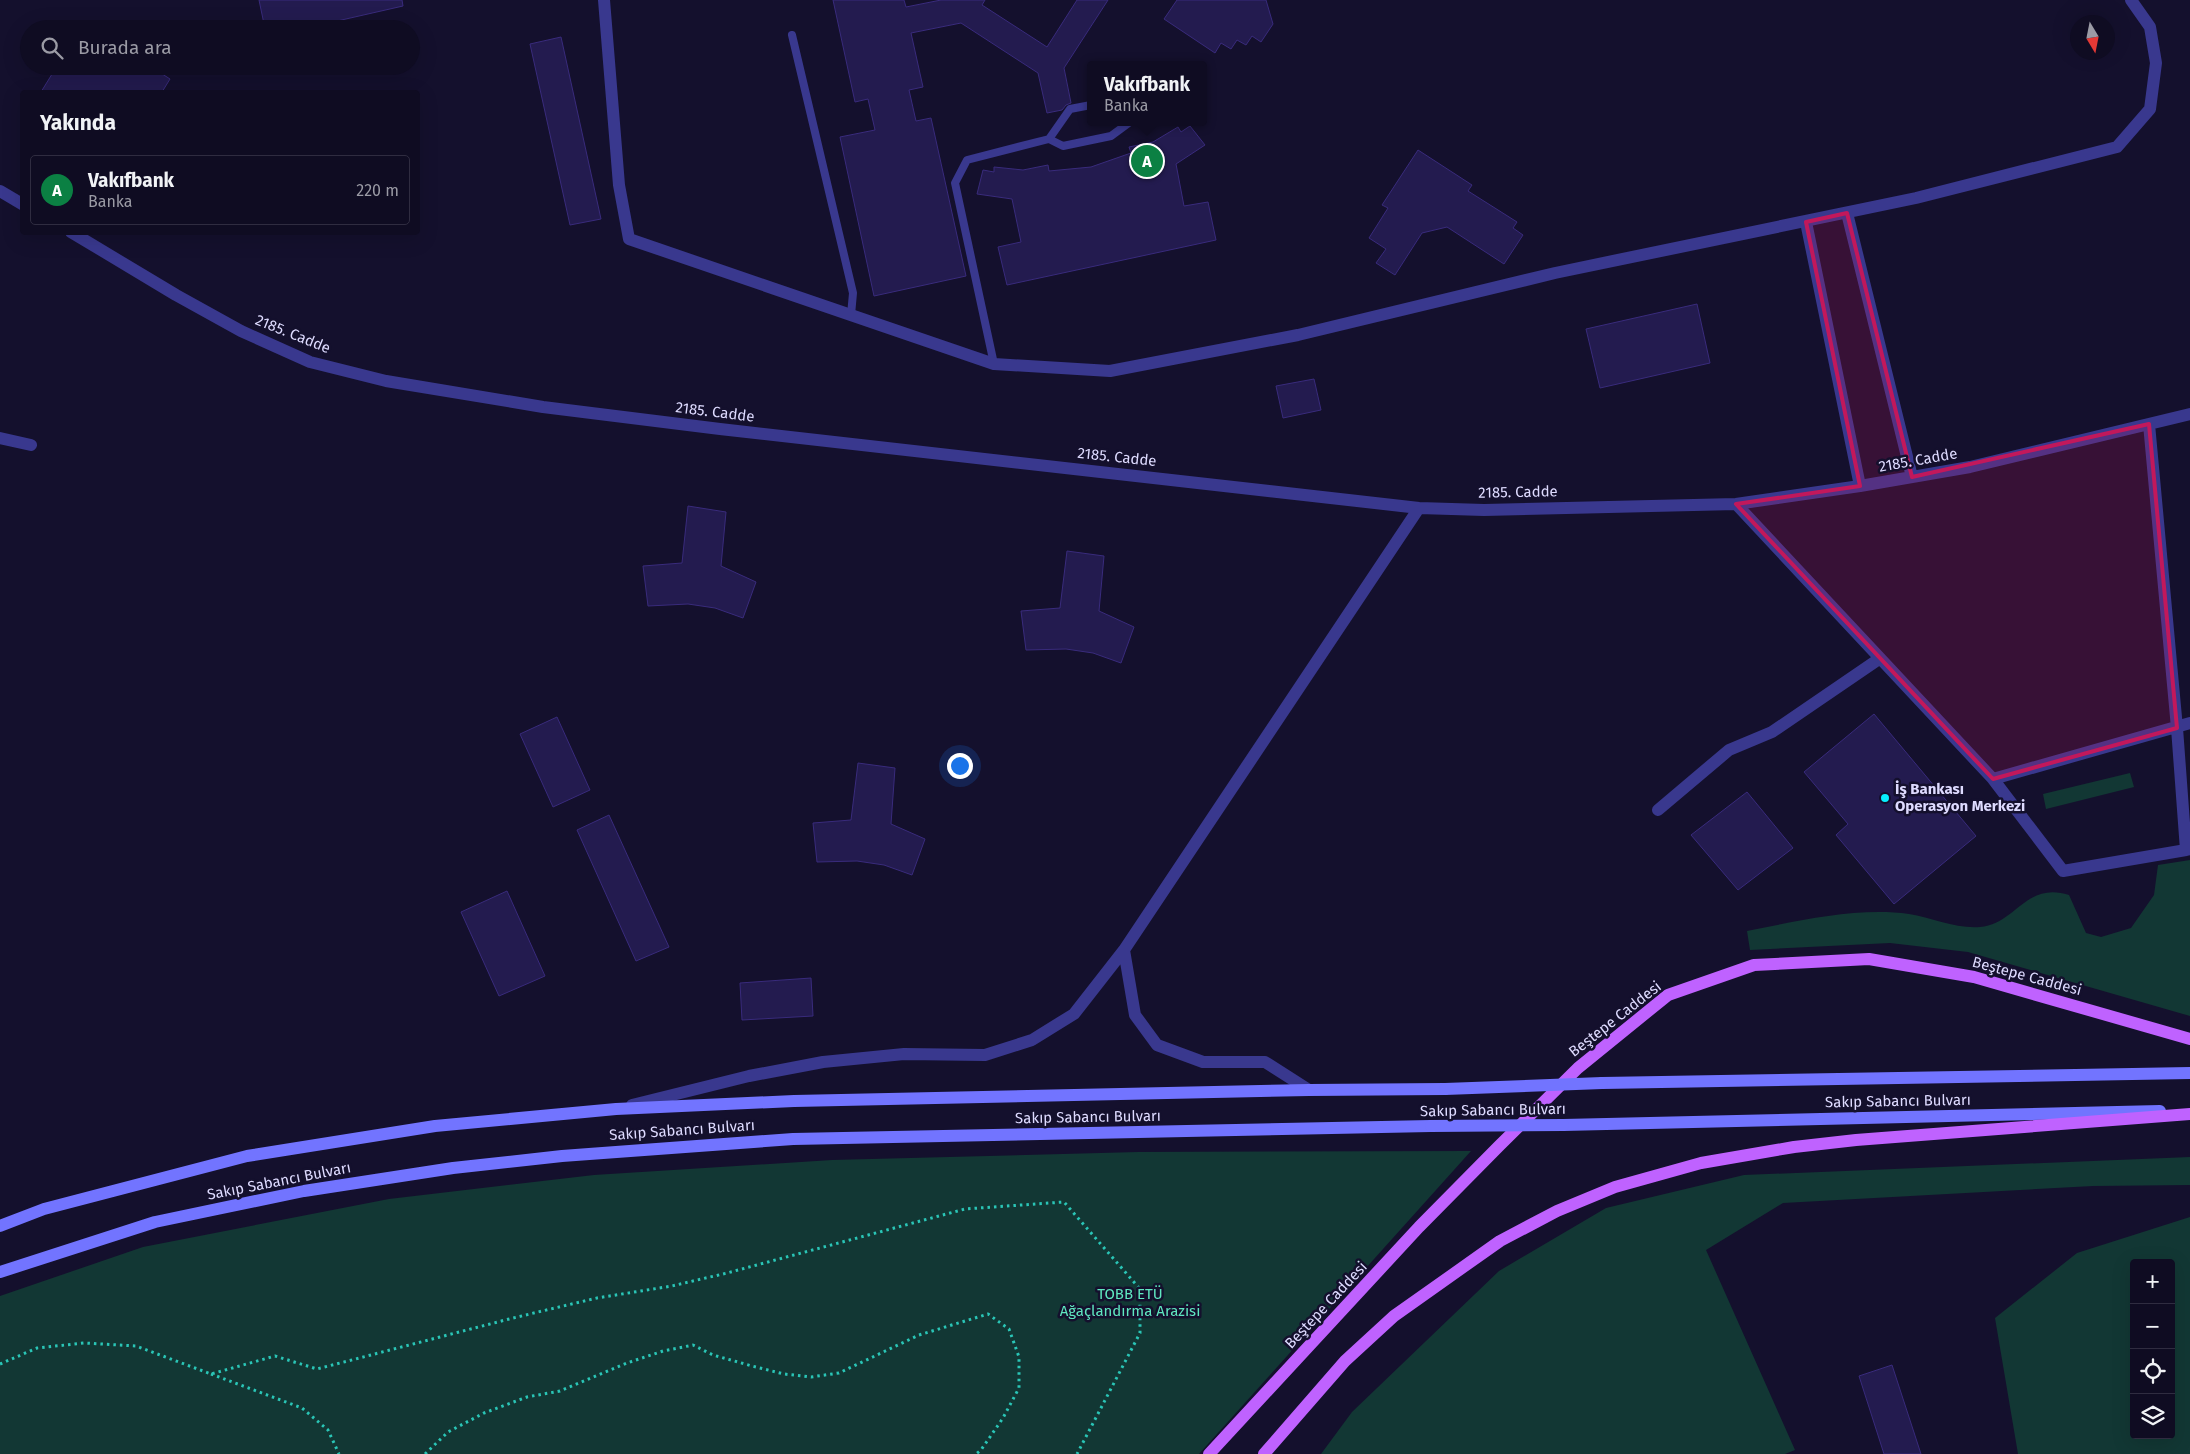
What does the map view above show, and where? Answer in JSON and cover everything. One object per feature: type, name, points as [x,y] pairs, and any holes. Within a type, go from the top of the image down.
[{"type":"main road","name":"Beştepe Caddesi","points":[[1209,1454],[1499,1146],[1578,1068],[1668,995],[1754,965],[1869,959],[1974,977],[2190,1039]]},
{"type":"main road","name":"Sakıp Sabancı Bulvarı","points":[[0,1226],[44,1209],[247,1156],[435,1126],[616,1109],[794,1101],[1309,1090],[1445,1089],[1602,1083],[2190,1073]]},
{"type":"main road","name":"Sakıp Sabancı Bulvarı","points":[[0,1272],[155,1222],[304,1191],[453,1168],[562,1156],[793,1139],[2190,1112]]},
{"type":"main road","points":[[1264,1454],[1345,1361],[1394,1316],[1500,1241],[1557,1211],[1615,1187],[1701,1163],[1794,1147],[1856,1140],[2190,1112]]},
{"type":"street","points":[[604,0],[619,185],[629,239],[994,364],[1110,371],[1298,335],[1555,273],[1916,198],[2117,147],[2150,109],[2156,63],[2150,27],[2131,0]]},
{"type":"street","points":[[0,191],[20,203]]},
{"type":"street","points":[[1847,213],[1912,477]]},
{"type":"street","points":[[1806,222],[1860,486]]},
{"type":"street","name":"2185. Cadde","points":[[76,235],[176,295],[241,331],[310,362],[386,381],[543,407],[720,430],[1419,508],[1484,510],[1736,504],[1860,486],[1970,467],[2190,414]]},
{"type":"street","points":[[1736,504],[1993,779],[2063,871],[2188,850],[2149,424]]},
{"type":"street","points":[[0,438],[31,445]]},
{"type":"street","points":[[616,1109],[749,1076],[823,1062],[904,1054],[985,1055],[1032,1040],[1074,1014],[1124,950],[1419,508]]},
{"type":"street","points":[[1658,810],[1730,750],[1772,732],[1879,659]]},
{"type":"street","points":[[1993,779],[2190,723]]},
{"type":"street","points":[[1124,950],[1135,1015],[1157,1045],[1203,1062],[1265,1062],[1309,1090]]},
{"type":"lane","points":[[792,35],[853,293],[851,315]]},
{"type":"lane","points":[[994,364],[955,182],[967,160],[1049,139],[1070,109],[1087,106]]},
{"type":"lane","points":[[1049,139],[1063,146],[1111,136],[1125,126]]},
{"type":"path","points":[[211,1374],[275,1356],[317,1369],[597,1298],[700,1280],[965,1209],[1064,1202],[1140,1289],[1140,1334],[1076,1454]]},
{"type":"path","points":[[425,1454],[448,1432],[484,1413],[527,1397],[560,1391],[627,1363],[664,1351],[693,1344],[713,1355],[784,1374],[811,1377],[839,1374],[919,1335],[988,1314],[1009,1330],[1019,1357],[1020,1388],[1003,1418],[981,1450],[976,1454]]},
{"type":"path","points":[[0,1364],[37,1348],[84,1343],[136,1346],[302,1408],[328,1430],[339,1454]]},
{"type":"highlighted area","points":[[1847,213],[1912,477],[2149,424],[2177,728],[1993,779],[1736,504],[1860,486],[1806,222]]},
{"type":"green space","points":[[2130,773],[2134,787],[2046,809],[2043,794]]},
{"type":"green space","points":[[2190,860],[2190,1016],[1968,952],[1890,943],[1750,950],[1747,931],[1807,919],[1848,914],[1889,912],[1909,914],[1953,925],[1980,927],[2003,919],[2031,898],[2054,892],[2069,895],[2086,933],[2101,937],[2131,928],[2154,895],[2158,865]]},
{"type":"green space","name":"TOBB ETÜ Ağaçlandırma Arazisi","points":[[1471,1151],[1199,1454],[0,1454],[0,1296],[143,1247],[389,1199],[594,1175],[832,1160],[1138,1152]]},
{"type":"green space","points":[[2190,1157],[2190,1185],[2093,1186],[1783,1203],[1706,1250],[1795,1450],[1785,1454],[1321,1454],[1352,1412],[1499,1271],[1606,1208],[1744,1175]]},
{"type":"green space","points":[[2190,1217],[2190,1454],[2018,1454],[1995,1318],[2077,1253]]},
{"type":"building","points":[[259,0],[402,0],[403,6],[342,20],[263,20]]},
{"type":"building","points":[[833,0],[904,0],[906,7],[941,0],[985,0],[982,5],[1047,47],[1077,0],[1108,0],[1064,68],[1071,103],[1062,110],[1047,113],[1038,73],[961,23],[911,33],[923,87],[909,90],[916,121],[931,118],[966,276],[874,296],[840,137],[875,130],[868,99],[855,102]]},
{"type":"building","points":[[1177,0],[1266,0],[1273,24],[1261,42],[1252,36],[1246,45],[1237,40],[1231,49],[1221,43],[1215,53],[1164,19]]},
{"type":"building","points":[[561,37],[601,219],[570,225],[530,44]]},
{"type":"building","points":[[51,75],[164,75],[170,79],[163,90],[42,90]]},
{"type":"building","points":[[1190,126],[1205,145],[1176,164],[1184,206],[1208,202],[1216,240],[1007,285],[998,247],[1021,242],[1012,199],[977,194],[983,170],[994,172],[994,167],[1023,170],[1048,165],[1049,171],[1091,167],[1131,153],[1129,147],[1153,142],[1178,127],[1181,132]]},
{"type":"building","points":[[1418,150],[1472,185],[1468,191],[1517,222],[1513,228],[1523,235],[1504,264],[1447,227],[1422,233],[1395,275],[1376,263],[1386,249],[1369,238],[1388,208],[1382,205]]},
{"type":"building","points":[[1697,304],[1710,363],[1600,388],[1586,329]]},
{"type":"building","points":[[1314,379],[1321,410],[1283,418],[1276,386]]},
{"type":"building","points":[[688,506],[726,512],[721,566],[756,582],[743,618],[715,608],[688,604],[648,606],[643,566],[682,563]]},
{"type":"building","points":[[1067,551],[1104,556],[1099,611],[1134,627],[1121,663],[1093,653],[1066,649],[1026,650],[1021,611],[1060,608]]},
{"type":"building","name":"İş Bankası Operasyon Merkezi","points":[[1874,714],[1976,836],[1894,904],[1836,835],[1848,824],[1804,772]]},
{"type":"building","points":[[557,717],[590,790],[553,807],[520,734]]},
{"type":"building","points":[[858,763],[895,768],[891,824],[925,839],[912,875],[884,865],[857,861],[817,862],[813,823],[851,820]]},
{"type":"building","points":[[1747,792],[1793,848],[1738,890],[1691,835]]},
{"type":"building","points":[[609,815],[669,947],[636,961],[577,830]]},
{"type":"building","points":[[507,891],[545,976],[499,996],[461,912]]},
{"type":"building","points":[[811,978],[813,1016],[742,1020],[740,983]]},
{"type":"building","points":[[1892,1365],[1921,1454],[1884,1454],[1859,1376]]},
{"type":"place","name":"Vakıfbank","points":[[1147,161]]},
{"type":"place","name":"İş Bankası Operasyon Merkezi","points":[[1885,798]]}]
